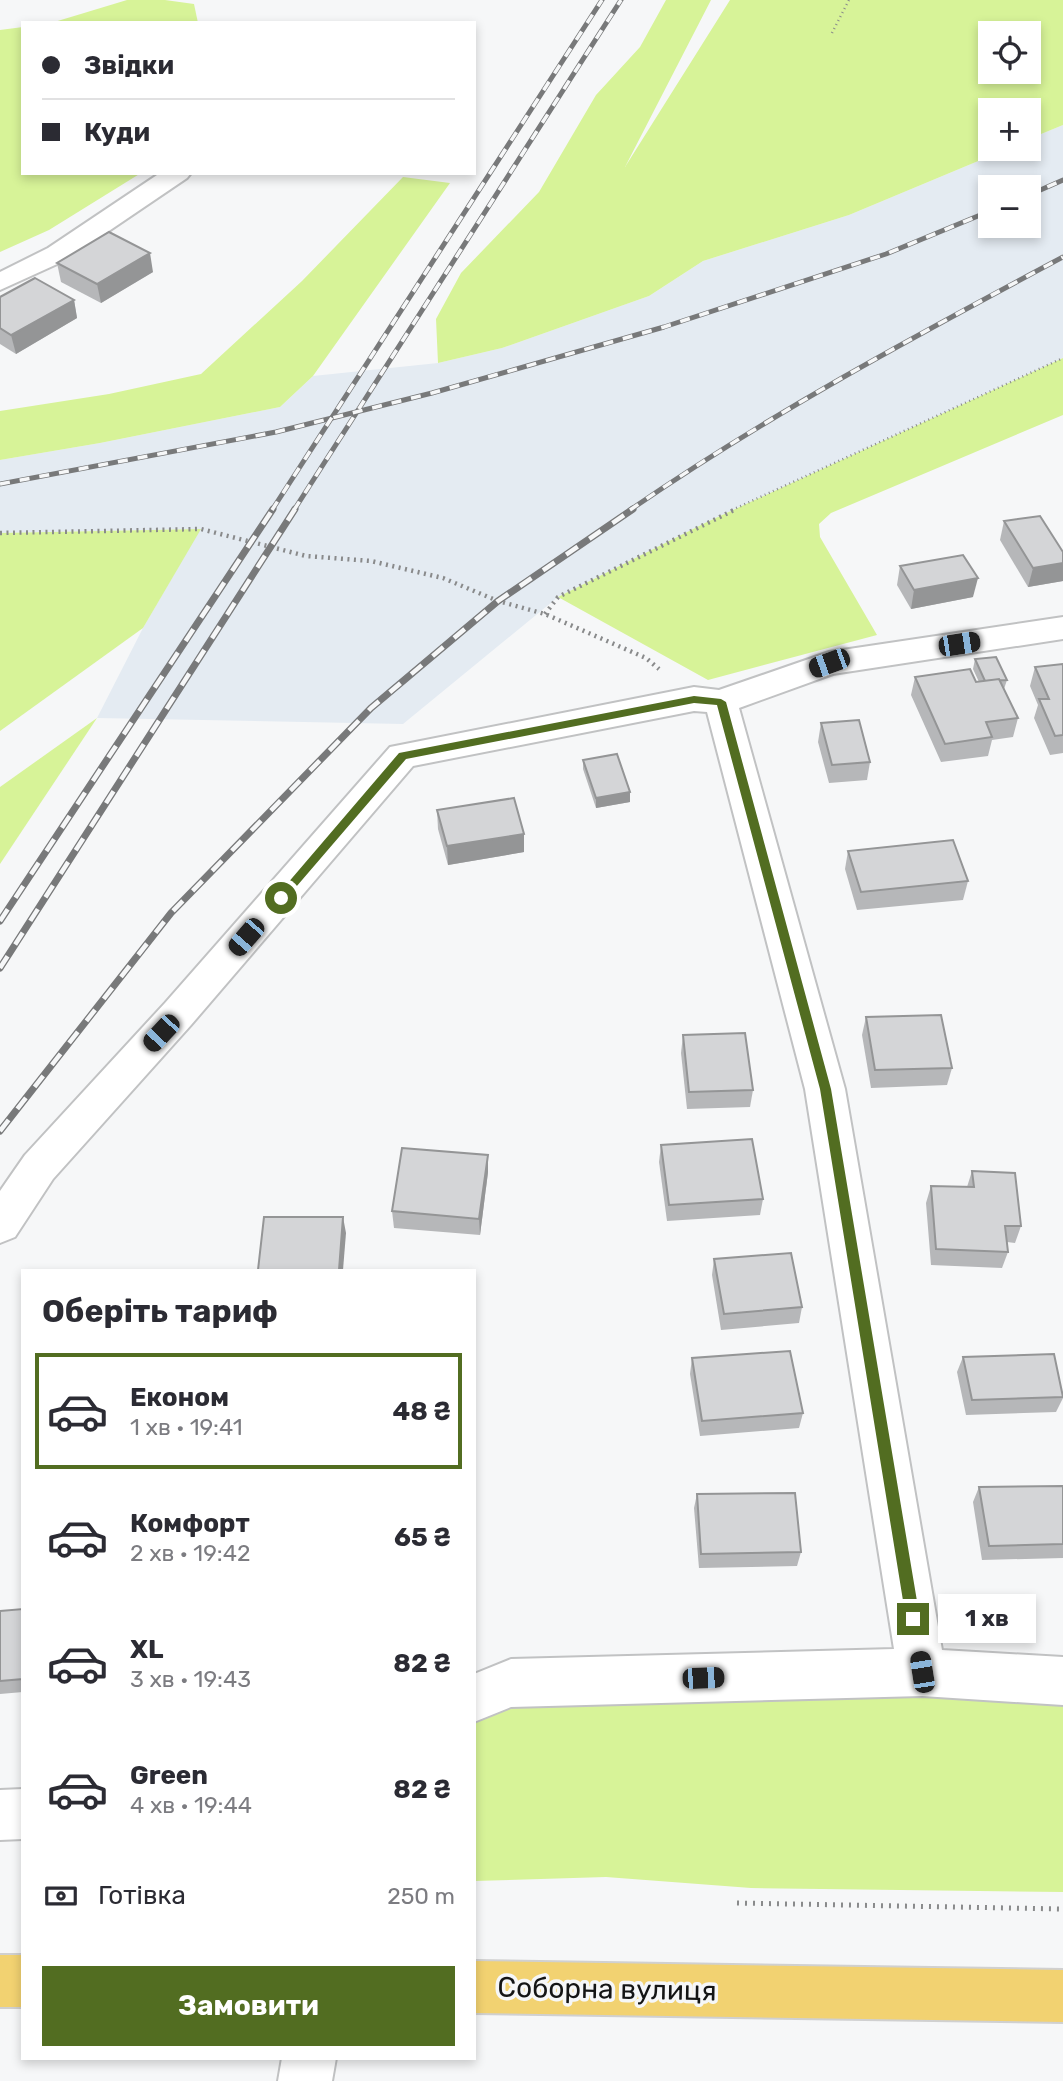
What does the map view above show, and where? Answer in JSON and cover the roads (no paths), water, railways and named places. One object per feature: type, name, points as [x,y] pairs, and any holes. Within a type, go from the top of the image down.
[{"type":"main road","points":[[0,1981],[21,1981]]},
{"type":"main road","name":"Соборна вулиця","points":[[476,1987],[1063,1996]]},
{"type":"street","points":[[0,282],[57,254],[175,175]]},
{"type":"street","points":[[0,1225],[39,1167],[178,1014],[402,756],[708,701],[829,663],[1063,628]]},
{"type":"street","points":[[708,701],[825,1089],[922,1672]]},
{"type":"street","points":[[476,1697],[511,1683],[922,1672],[1063,1681]]},
{"type":"street","points":[[0,1815],[21,1814]]},
{"type":"street","points":[[304,2081],[309,2060]]},
{"type":"railway","points":[[331,418],[602,0]]},
{"type":"railway","points":[[357,412],[621,0]]},
{"type":"railway","points":[[1041,190],[1063,180]]},
{"type":"railway","points":[[357,412],[664,327],[886,254],[978,216]]},
{"type":"railway","points":[[630,510],[789,409],[1063,257]]},
{"type":"railway","points":[[294,510],[357,412]]},
{"type":"railway","points":[[331,418],[357,412]]},
{"type":"railway","points":[[0,484],[276,432],[331,418]]},
{"type":"railway","points":[[272,510],[331,418]]},
{"type":"railway","points":[[0,921],[273,509]]},
{"type":"railway","points":[[0,968],[295,509]]},
{"type":"railway","points":[[0,1131],[171,913],[371,708],[498,601],[633,509]]}]
